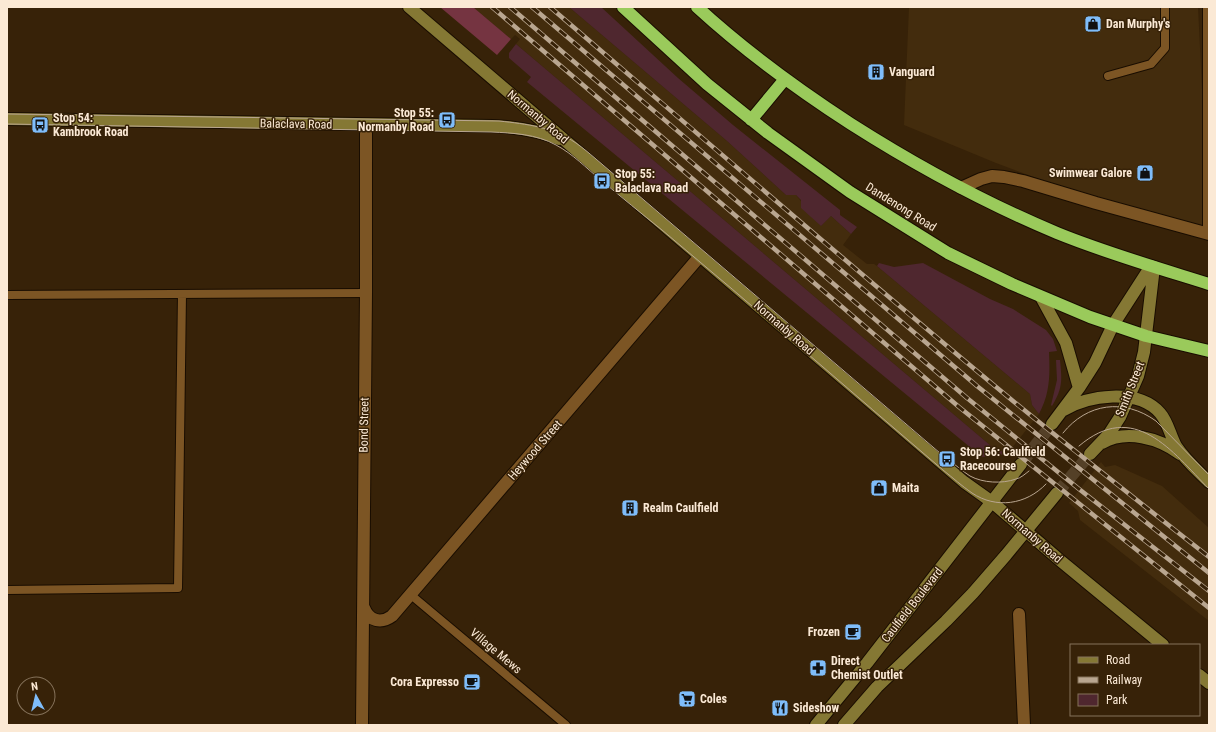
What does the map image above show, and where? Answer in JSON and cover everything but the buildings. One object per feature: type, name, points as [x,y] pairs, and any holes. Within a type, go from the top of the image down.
[{"type":"highway","name":"Dandenong Road","points":[[623,7],[706,84],[817,170],[948,253],[1012,284],[1077,312],[1146,336],[1209,351]]},
{"type":"highway","points":[[697,7],[785,79],[824,107],[894,152],[986,201],[1058,233],[1209,284]]},
{"type":"highway","points":[[751,120],[785,79]]},
{"type":"main road","name":"Normanby Road","points":[[409,7],[964,482],[992,502],[1162,644]]},
{"type":"main road","name":"Balaclava Road","points":[[7,119],[492,126],[524,129],[548,134],[570,145],[580,153]]},
{"type":"main road","points":[[1052,424],[1079,388],[1095,363],[1113,325],[1152,266]]},
{"type":"main road","name":"Smith Street","points":[[1152,266],[1146,336],[1142,363],[1138,376],[1120,417],[1112,429],[1091,453],[1098,445],[1113,438],[1122,436],[1153,440],[1164,444],[1184,457]]},
{"type":"main road","points":[[1041,297],[1066,343],[1079,388]]},
{"type":"main road","points":[[1062,411],[1075,404],[1090,400],[1115,397],[1129,397],[1146,402],[1160,413],[1166,422],[1175,444],[1184,457],[1209,482]]},
{"type":"main road","points":[[992,502],[1021,464]]},
{"type":"main road","points":[[844,725],[877,687],[973,593],[1057,493]]},
{"type":"main road","name":"Caulfield Boulevard","points":[[816,725],[867,663],[992,502]]},
{"type":"main road","points":[[1200,676],[1209,683]]},
{"type":"street","points":[[961,188],[981,178],[992,176],[1004,177],[1209,233],[1209,7]]},
{"type":"street","name":"Bond Street","points":[[362,725],[364,608],[362,598],[366,293],[366,125]]},
{"type":"street","name":"Heywood Street","points":[[364,608],[366,614],[378,621],[386,620],[392,616],[700,256]]},
{"type":"street","points":[[1019,614],[1024,725]]},
{"type":"lane","points":[[1108,76],[1151,64],[1165,48],[1165,7]]},
{"type":"lane","points":[[7,295],[366,293]]},
{"type":"lane","points":[[7,590],[178,588],[182,294]]},
{"type":"lane","name":"Village Mews","points":[[411,595],[566,725]]},
{"type":"shaded area","points":[[440,7],[473,7],[511,39],[497,55]]},
{"type":"shaded area","points":[[473,7],[569,7],[727,141],[786,195],[796,195],[821,226],[831,216],[851,234],[843,245],[867,264],[874,264],[877,266],[1030,394],[1032,405],[1039,414],[1007,454],[1004,451],[997,451],[516,44],[520,39],[515,35],[511,39]]},
{"type":"shaded area","points":[[909,7],[1198,7],[1209,234],[1066,189],[996,163],[904,125]]},
{"type":"shaded area","points":[[1101,462],[1105,467],[1115,465],[1162,486],[1209,528],[1209,621],[1080,520],[1078,511],[1069,503]]},
{"type":"green space","points":[[569,7],[601,7],[678,78],[733,125],[840,210],[840,215],[857,227],[851,234],[831,216],[821,226],[801,208],[801,200],[796,195],[786,195],[727,141]]},
{"type":"green space","points":[[516,44],[997,451],[1004,451],[1007,454],[982,457],[527,82],[531,77],[509,58],[509,53]]},
{"type":"green space","points":[[879,263],[894,267],[923,263],[990,299],[1013,309],[1046,330],[1053,339],[1057,351],[1049,352],[1047,391],[1039,414],[1032,405],[1030,394],[877,266]]},
{"type":"green space","points":[[1056,360],[1060,360],[1061,384],[1052,406],[1057,380]]},
{"type":"tunnel","points":[[1021,464],[1052,424]]},
{"type":"tunnel","points":[[1057,493],[1090,454]]},
{"type":"tram line","points":[[7,114],[499,121],[539,127],[558,133],[576,143],[588,153],[947,459],[967,474],[981,480],[999,482],[1011,481],[1023,476],[1029,471]]},
{"type":"tram line","points":[[7,124],[491,132],[540,138],[562,149],[579,161],[972,493],[991,501],[1001,503],[1010,502],[1029,497],[1046,484]]},
{"type":"tram line","points":[[1063,433],[1083,415],[1095,410],[1106,407],[1131,409],[1156,421],[1209,475]]},
{"type":"tram line","points":[[1079,446],[1099,433],[1117,428],[1135,429],[1151,436],[1166,446],[1209,489]]},
{"type":"railway","points":[[492,7],[959,407],[1209,608]]},
{"type":"railway","points":[[510,7],[967,398],[1079,489],[1209,591]]},
{"type":"railway","points":[[532,7],[977,386],[1209,573]]},
{"type":"railway","points":[[550,7],[1013,401],[1209,557]]},
{"type":"place","name":"Dan Murphy's","points":[[1093,24]]},
{"type":"place","name":"Vanguard","points":[[876,72]]},
{"type":"place","name":"Stop 55: Normanby Road","points":[[447,120]]},
{"type":"place","name":"Stop 54: Kambrook Road","points":[[40,125]]},
{"type":"place","name":"Swimwear Galore","points":[[1145,173]]},
{"type":"place","name":"Stop 55: Balaclava Road","points":[[602,181]]},
{"type":"place","name":"Stop 56: Caulfield Racecourse","points":[[947,459]]},
{"type":"place","name":"Maita","points":[[879,488]]},
{"type":"place","name":"Realm Caulfield","points":[[630,508]]},
{"type":"place","name":"Frozen","points":[[853,632]]},
{"type":"place","name":"Direct Chemist Outlet","points":[[818,668]]},
{"type":"place","name":"Cora Expresso","points":[[472,682]]},
{"type":"place","name":"Coles","points":[[687,699]]},
{"type":"place","name":"Sideshow","points":[[780,708]]}]
